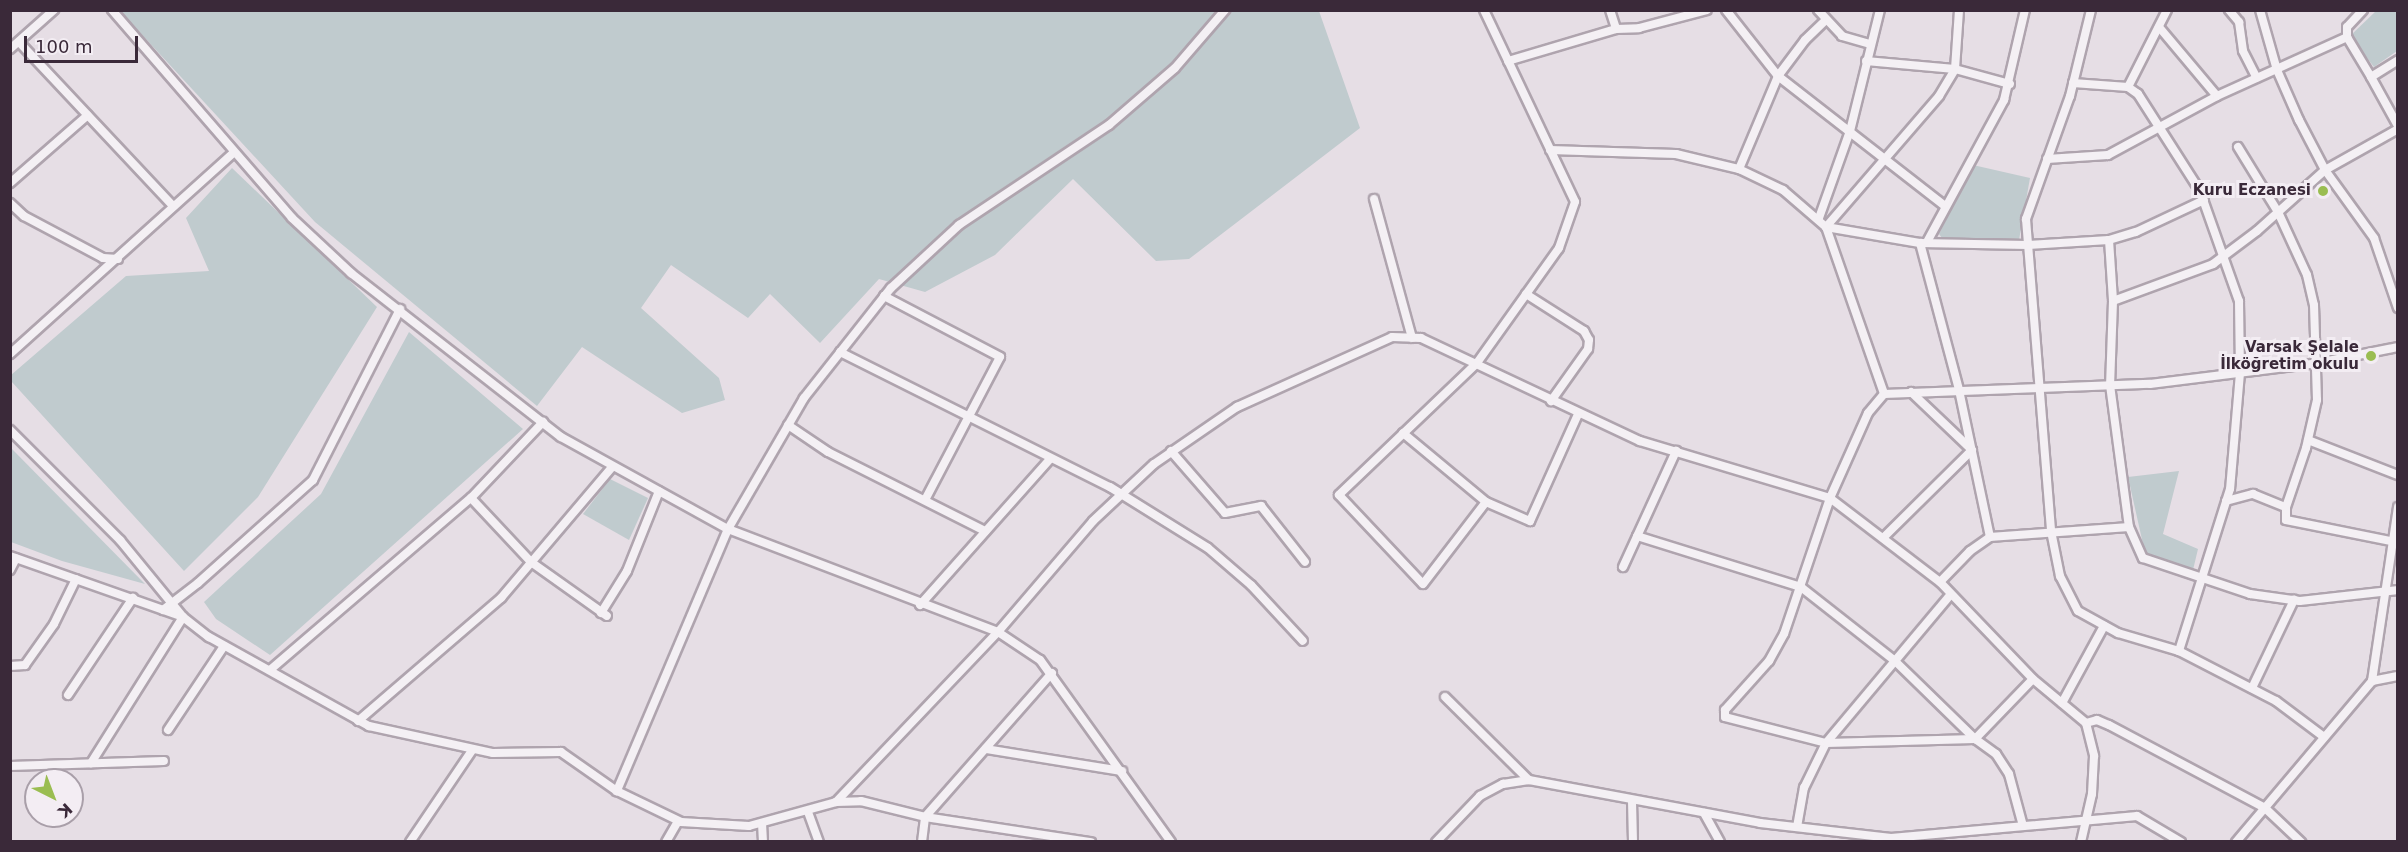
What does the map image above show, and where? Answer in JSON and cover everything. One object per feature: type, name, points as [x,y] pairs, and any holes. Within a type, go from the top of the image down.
[{"type":"street","points":[[10,49],[54,10]]},
{"type":"street","points":[[112,10],[233,153],[309,234],[351,273],[543,422],[612,467],[728,530],[998,632],[1052,673],[1172,842]]},
{"type":"street","points":[[617,791],[728,530],[804,398],[884,296],[959,225],[1109,125],[1175,68],[1225,10]]},
{"type":"street","points":[[1484,10],[1575,202],[1559,248],[1477,363],[1339,495],[1423,584],[1486,502]]},
{"type":"street","points":[[1610,10],[1616,29]]},
{"type":"street","points":[[1508,61],[1616,29],[1639,28],[1707,10]]},
{"type":"street","points":[[1726,10],[1778,76],[1945,207]]},
{"type":"street","points":[[1818,10],[1825,21],[1842,36],[1870,44]]},
{"type":"street","points":[[1819,218],[1850,131],[1880,10]]},
{"type":"street","points":[[1826,227],[1920,122],[1955,69],[1959,10]]},
{"type":"street","points":[[1990,537],[1959,390],[1923,242],[1945,207],[2010,84],[2025,10]]},
{"type":"street","points":[[2091,10],[2073,83],[2026,219],[2051,533],[2060,576],[2078,610],[2104,626],[2180,651],[2276,701],[2324,737]]},
{"type":"street","points":[[2128,87],[2167,10]]},
{"type":"street","points":[[2229,10],[2239,22],[2244,51],[2257,78]]},
{"type":"street","points":[[2260,10],[2277,70],[2325,170],[2374,238],[2397,308]]},
{"type":"street","points":[[2113,301],[2213,264],[2278,212],[2325,170],[2397,127],[2347,37],[2347,27],[2363,10]]},
{"type":"street","points":[[1739,169],[1778,76],[1805,40],[1825,21]]},
{"type":"street","points":[[2159,27],[2217,96]]},
{"type":"street","points":[[2047,159],[2096,158],[2162,128],[2217,96],[2347,37]]},
{"type":"street","points":[[19,42],[173,206]]},
{"type":"street","points":[[2371,77],[2397,60]]},
{"type":"street","points":[[1866,61],[1955,69],[2010,84]]},
{"type":"street","points":[[2073,83],[2128,87],[2138,94],[2162,128],[2204,200],[2226,255],[2239,301],[2240,373],[2226,501],[2180,651]]},
{"type":"street","points":[[10,183],[88,115]]},
{"type":"street","points":[[2238,147],[2278,212],[2307,275],[2314,305],[2314,364],[2317,400],[2308,440],[2286,507],[2286,520],[2296,525],[2390,541]]},
{"type":"street","points":[[1550,150],[1676,154],[1739,169],[1783,190],[1819,218],[1826,227],[1884,394]]},
{"type":"street","points":[[10,354],[233,153]]},
{"type":"street","points":[[1374,199],[1412,338]]},
{"type":"street","points":[[1826,227],[1923,242],[2028,245],[2109,240],[2136,232],[2204,200]]},
{"type":"street","points":[[10,203],[24,216],[103,258],[118,259]]},
{"type":"street","points":[[2109,240],[2113,301],[2110,385],[2129,527],[2143,558],[2250,594],[2294,600],[2382,594],[2397,590]]},
{"type":"street","points":[[1526,294],[1584,331],[1589,340],[1588,349],[1551,401]]},
{"type":"street","points":[[884,296],[1000,357],[925,500]]},
{"type":"street","points":[[163,610],[172,601],[198,584],[313,480],[400,309]]},
{"type":"street","points":[[836,802],[998,632],[1120,494],[1171,451],[1237,407],[1392,337],[1412,338],[1477,363],[1578,414],[1640,441],[1830,498],[1940,582],[2033,679],[2086,723],[2094,756],[2087,820],[2081,842]]},
{"type":"street","points":[[2033,679],[1975,739],[1826,743],[1725,717],[1725,710],[1769,661],[1784,634],[1830,498],[1868,413],[1884,394],[2110,385],[2314,364],[2397,347]]},
{"type":"street","points":[[840,352],[1120,494],[1229,563],[1303,641]]},
{"type":"street","points":[[1911,392],[1972,450]]},
{"type":"street","points":[[1402,433],[1486,502],[1530,521],[1578,414]]},
{"type":"street","points":[[270,670],[471,498],[543,422]]},
{"type":"street","points":[[788,425],[828,452],[985,531]]},
{"type":"street","points":[[10,430],[120,540],[183,617]]},
{"type":"street","points":[[2308,440],[2397,475]]},
{"type":"street","points":[[1883,538],[1972,450]]},
{"type":"street","points":[[1171,451],[1225,513],[1261,506],[1305,562]]},
{"type":"street","points":[[1623,567],[1676,451]]},
{"type":"street","points":[[920,604],[1050,459]]},
{"type":"street","points":[[358,721],[501,598],[612,467]]},
{"type":"street","points":[[471,498],[531,562],[604,615],[627,571],[658,491]]},
{"type":"street","points":[[2226,501],[2253,494],[2286,507]]},
{"type":"street","points":[[2236,842],[2372,681],[2382,594],[2397,507]]},
{"type":"street","points":[[1940,582],[1970,551],[1990,537],[2129,527]]},
{"type":"street","points":[[1637,536],[1801,587],[1895,661],[1975,739],[1995,754],[2009,774],[2023,825]]},
{"type":"street","points":[[10,570],[13,557],[183,617],[224,645],[358,721],[473,749],[511,754],[561,753],[617,791],[678,821],[716,826],[762,823],[808,812],[836,802],[861,801],[925,817],[1091,842]]},
{"type":"street","points":[[10,666],[25,665],[54,624],[76,579]]},
{"type":"street","points":[[1797,827],[1804,788],[1826,743],[1951,594]]},
{"type":"street","points":[[68,695],[133,598]]},
{"type":"street","points":[[2252,688],[2294,600]]},
{"type":"street","points":[[91,763],[183,617]]},
{"type":"street","points":[[2062,703],[2104,626]]},
{"type":"street","points":[[168,730],[224,645]]},
{"type":"street","points":[[922,842],[925,817],[1052,673]]},
{"type":"street","points":[[2372,681],[2397,676]]},
{"type":"street","points":[[1445,697],[1529,780]]},
{"type":"street","points":[[2086,723],[2097,720],[2109,725],[2265,808],[2301,842]]},
{"type":"street","points":[[410,842],[473,749]]},
{"type":"street","points":[[986,749],[1122,771]]},
{"type":"street","points":[[10,766],[164,761]]},
{"type":"street","points":[[1436,842],[1480,796],[1503,784],[1529,780],[1704,813],[1797,827],[1903,839],[2023,825],[2138,816],[2181,842]]},
{"type":"street","points":[[1632,801],[1633,842]]},
{"type":"street","points":[[808,812],[819,842]]},
{"type":"street","points":[[1704,813],[1720,842]]},
{"type":"street","points":[[666,842],[678,821]]},
{"type":"street","points":[[762,823],[763,842]]},
{"type":"shaded area","points":[[120,11],[1319,11],[1360,128],[1189,259],[1156,261],[1073,179],[995,255],[925,292],[879,279],[820,343],[770,294],[748,318],[671,265],[641,308],[719,378],[725,400],[682,413],[582,347],[537,406],[315,222]]},
{"type":"shaded area","points":[[2376,11],[2397,11],[2397,51],[2374,67],[2350,36]]},
{"type":"shaded area","points":[[1973,165],[2030,178],[2019,240],[1942,238],[1939,234]]},
{"type":"shaded area","points":[[232,168],[377,307],[258,497],[184,571],[11,381],[11,375],[126,276],[209,271],[186,218]]},
{"type":"shaded area","points":[[409,332],[523,429],[270,655],[216,619],[204,602],[321,494]]},
{"type":"shaded area","points":[[10,448],[145,584],[62,561],[11,542]]},
{"type":"shaded area","points":[[2179,471],[2163,534],[2198,549],[2193,570],[2145,553],[2128,477]]},
{"type":"shaded area","points":[[610,479],[648,498],[629,540],[583,514]]},
{"type":"place","name":"Kuru Eczanesi","points":[[2323,191]]},
{"type":"place","name":"Varsak Şelale İlköğretim okulu","points":[[2371,356]]}]
